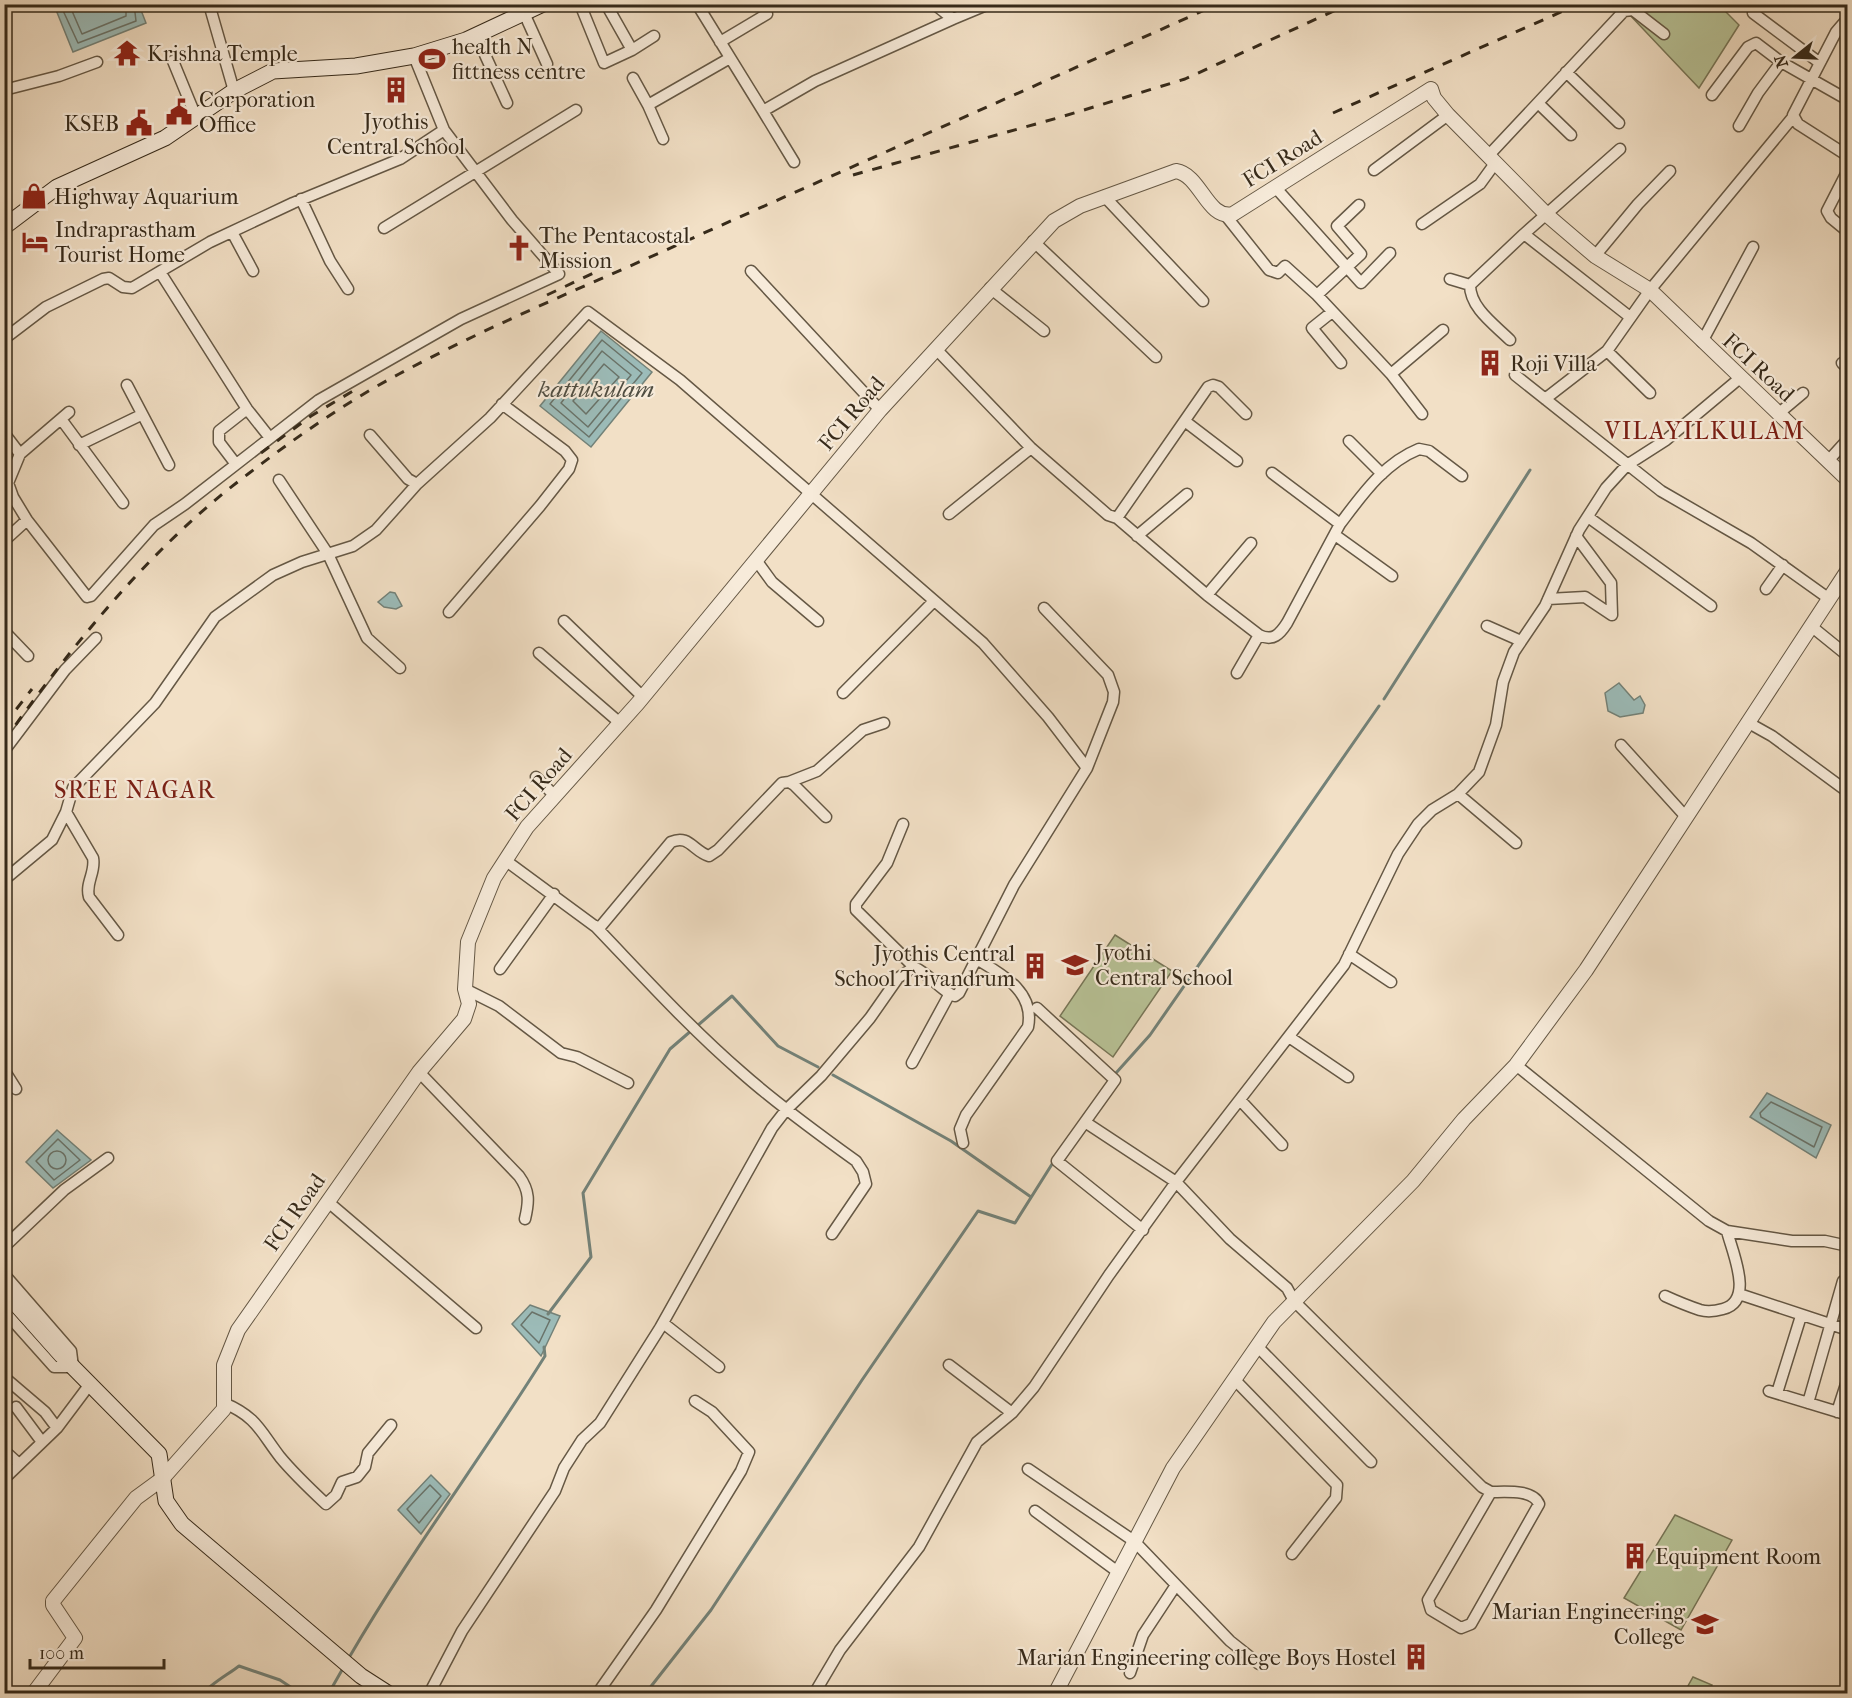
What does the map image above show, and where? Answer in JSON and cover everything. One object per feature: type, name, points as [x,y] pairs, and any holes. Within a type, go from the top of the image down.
[{"type":"main road","points":[[4,227],[57,187],[165,138],[234,91],[273,71],[356,66],[414,56],[476,35],[535,7]]},
{"type":"main road","points":[[4,1291],[73,1367],[159,1454],[166,1501],[182,1524],[361,1676],[389,1694]]},
{"type":"street","points":[[209,4],[234,91]]},
{"type":"street","points":[[580,4],[604,63],[632,50],[654,36]]},
{"type":"street","points":[[606,4],[632,50]]},
{"type":"street","points":[[697,4],[794,162]]},
{"type":"street","points":[[934,4],[953,19]]},
{"type":"street","points":[[763,111],[815,81],[988,4]]},
{"type":"street","points":[[535,7],[548,64]]},
{"type":"street","points":[[1422,224],[1480,184],[1492,158],[1538,103],[1623,11],[1633,10],[1664,34]]},
{"type":"street","points":[[1753,13],[1820,63]]},
{"type":"street","points":[[720,42],[767,14]]},
{"type":"street","points":[[1545,399],[1607,351],[1650,290],[1793,117],[1836,32],[1848,18]]},
{"type":"street","points":[[1836,32],[1848,38]]},
{"type":"street","points":[[476,35],[507,103]]},
{"type":"street","points":[[1712,95],[1748,47],[1756,43],[1780,62],[1848,100]]},
{"type":"street","points":[[123,503],[79,445],[65,416],[21,454],[8,483],[13,497],[27,520],[87,597],[91,596],[161,519],[185,504],[319,400],[461,319],[559,274],[474,171],[444,130],[414,56]]},
{"type":"street","points":[[648,105],[730,58]]},
{"type":"street","points":[[173,61],[196,117]]},
{"type":"street","points":[[4,90],[97,62]]},
{"type":"street","points":[[1738,126],[1780,62]]},
{"type":"street","points":[[1566,72],[1618,123]]},
{"type":"street","points":[[633,78],[663,139]]},
{"type":"street","name":"FCI Road","points":[[224,1403],[224,1365],[238,1330],[419,1072],[465,1019],[469,1004],[465,989],[468,942],[494,878],[527,827],[643,697],[880,410],[1033,241],[1054,221],[1080,206],[1162,175],[1184,173],[1213,207],[1226,216],[1233,214],[1431,89],[1434,98],[1448,115],[1547,215],[1595,256],[1650,290],[1848,480]]},
{"type":"street","points":[[1538,103],[1571,135]]},
{"type":"street","points":[[384,228],[576,110]]},
{"type":"street","points":[[1374,170],[1448,115]]},
{"type":"street","points":[[1793,117],[1798,124],[1848,156]]},
{"type":"street","points":[[4,339],[46,307],[103,279],[109,278],[127,288],[160,273],[232,232],[301,199],[400,159],[444,130]]},
{"type":"street","points":[[1510,339],[1478,308],[1470,293],[1470,285],[1620,149]]},
{"type":"street","points":[[1848,170],[1827,211],[1831,218],[1848,232]]},
{"type":"street","points":[[1595,256],[1638,204],[1670,171]]},
{"type":"street","points":[[1275,187],[1345,268],[1361,283],[1390,254]]},
{"type":"street","points":[[1104,196],[1203,301]]},
{"type":"street","points":[[301,199],[330,261],[348,289]]},
{"type":"street","points":[[1317,295],[1361,254],[1336,226],[1359,205]]},
{"type":"street","points":[[1226,216],[1269,270],[1278,273],[1285,266],[1317,295],[1391,374],[1422,414]]},
{"type":"street","points":[[232,232],[254,271]]},
{"type":"street","points":[[1524,234],[1629,317]]},
{"type":"street","points":[[1033,241],[1156,357]]},
{"type":"street","points":[[1702,342],[1753,247]]},
{"type":"street","points":[[751,271],[880,410]]},
{"type":"street","points":[[160,273],[247,409],[270,438]]},
{"type":"street","points":[[1450,279],[1470,285]]},
{"type":"street","points":[[990,288],[1044,332]]},
{"type":"street","points":[[4,880],[52,840],[66,812],[73,788],[155,704],[215,617],[273,576],[353,546],[376,530],[417,484],[502,404],[588,312],[680,380],[711,410],[812,493],[933,602],[983,643],[1048,717],[1087,768]]},
{"type":"street","points":[[1332,312],[1311,328],[1341,363]]},
{"type":"street","points":[[1391,374],[1443,330]]},
{"type":"street","points":[[936,348],[1031,448],[1108,515],[1117,518],[1207,595],[1259,635],[1272,638],[1281,632],[1340,524],[1360,495],[1382,474],[1410,453],[1422,448],[1462,476]]},
{"type":"street","points":[[1607,351],[1650,393]]},
{"type":"street","points":[[1515,375],[1661,491],[1715,520],[1828,598]]},
{"type":"street","points":[[814,1694],[840,1650],[919,1547],[977,1442],[1012,1413],[1034,1387],[1102,1285],[1176,1182],[1241,1101],[1344,965],[1398,854],[1418,825],[1432,810],[1458,794],[1472,782],[1484,762],[1496,725],[1503,682],[1514,652],[1548,599],[1576,536],[1606,488],[1627,465],[1666,441],[1740,378]]},
{"type":"street","points":[[127,385],[169,465]]},
{"type":"street","points":[[1117,518],[1186,422],[1208,387],[1213,385],[1246,414]]},
{"type":"street","points":[[1778,414],[1803,393]]},
{"type":"street","points":[[449,612],[540,506],[569,469],[572,460],[565,451],[502,404]]},
{"type":"street","points":[[235,463],[219,442],[219,431],[247,409]]},
{"type":"street","points":[[79,445],[141,415]]},
{"type":"street","points":[[1186,422],[1237,461]]},
{"type":"street","points":[[4,433],[21,454]]},
{"type":"street","points":[[370,435],[408,479],[417,484]]},
{"type":"street","points":[[1828,461],[1848,439]]},
{"type":"street","points":[[1349,441],[1382,474]]},
{"type":"street","points":[[949,514],[1031,448]]},
{"type":"street","points":[[1272,473],[1340,524]]},
{"type":"street","points":[[279,480],[328,554],[367,638],[400,668]]},
{"type":"street","points":[[1137,536],[1187,494]]},
{"type":"street","points":[[1588,517],[1711,606]]},
{"type":"street","points":[[4,541],[27,520]]},
{"type":"street","points":[[1335,536],[1392,576]]},
{"type":"street","points":[[1548,599],[1585,597],[1612,615],[1611,583],[1576,536]]},
{"type":"street","points":[[1207,595],[1251,543]]},
{"type":"street","points":[[756,560],[772,582],[818,621]]},
{"type":"street","points":[[1766,588],[1783,565]]},
{"type":"street","points":[[1055,1694],[1173,1468],[1257,1346],[1274,1322],[1413,1181],[1464,1119],[1516,1065],[1586,970],[1848,570]]},
{"type":"street","points":[[843,693],[933,602]]},
{"type":"street","points":[[903,824],[886,863],[856,904],[856,910],[914,967],[928,973],[950,995],[955,996],[978,960],[1014,885],[1087,768],[1109,714],[1114,692],[1108,675],[1044,608]]},
{"type":"street","points":[[564,621],[643,697]]},
{"type":"street","points":[[1488,626],[1521,641]]},
{"type":"street","points":[[1811,626],[1848,656]]},
{"type":"street","points":[[4,631],[28,656]]},
{"type":"street","points":[[1237,673],[1259,635]]},
{"type":"street","points":[[4,751],[65,670],[96,638]]},
{"type":"street","points":[[539,653],[620,723]]},
{"type":"street","points":[[1747,722],[1772,736],[1848,792]]},
{"type":"street","points":[[596,927],[609,920],[671,842],[679,838],[687,840],[709,855],[718,850],[782,783],[817,771],[863,730],[884,723]]},
{"type":"street","points":[[1621,745],[1686,818]]},
{"type":"street","points":[[536,777],[555,796]]},
{"type":"street","points":[[789,782],[826,817]]},
{"type":"street","points":[[1458,794],[1516,843]]},
{"type":"street","points":[[66,812],[93,858],[94,865],[87,890],[89,897],[118,935]]},
{"type":"street","points":[[505,860],[596,927],[664,999],[740,1071],[786,1110],[856,1161],[863,1172],[866,1184],[832,1234]]},
{"type":"street","points":[[500,969],[554,894]]},
{"type":"street","points":[[1349,954],[1391,982]]},
{"type":"street","points":[[963,1143],[960,1130],[966,1114],[1028,1027],[1030,1016],[1019,987],[978,960]]},
{"type":"street","points":[[429,1694],[462,1631],[555,1491],[564,1468],[582,1440],[600,1423],[663,1323],[752,1164],[786,1110],[821,1076],[870,1018],[898,978],[914,967]]},
{"type":"street","points":[[465,989],[499,1006],[561,1053],[577,1057],[628,1083]]},
{"type":"street","points":[[912,1063],[950,995]]},
{"type":"street","points":[[1037,1008],[1115,1080],[1057,1161],[1143,1230]]},
{"type":"street","points":[[1289,1036],[1348,1077]]},
{"type":"street","points":[[1516,1065],[1709,1221],[1727,1231],[1791,1241],[1825,1241],[1848,1245]]},
{"type":"street","points":[[4,1070],[16,1089]]},
{"type":"street","points":[[419,1072],[525,1184],[529,1200],[525,1219]]},
{"type":"street","points":[[1241,1101],[1282,1145]]},
{"type":"street","points":[[1085,1122],[1176,1182],[1230,1239],[1287,1288],[1294,1301],[1482,1487],[1491,1492],[1523,1493],[1534,1496],[1539,1504],[1471,1624],[1461,1628],[1431,1610],[1428,1600],[1491,1492]]},
{"type":"street","points":[[4,1247],[64,1190],[108,1158]]},
{"type":"street","points":[[327,1201],[476,1328]]},
{"type":"street","points":[[1665,1296],[1701,1310],[1715,1311],[1729,1308],[1739,1294],[1740,1282],[1727,1231]]},
{"type":"street","points":[[4,1274],[71,1351],[73,1367],[54,1367],[4,1311]]},
{"type":"street","points":[[1808,1403],[1843,1281]]},
{"type":"street","points":[[1739,1294],[1848,1330]]},
{"type":"street","points":[[1801,1316],[1773,1392],[1842,1413],[1848,1378]]},
{"type":"street","points":[[663,1323],[719,1367]]},
{"type":"street","points":[[1257,1346],[1371,1462]]},
{"type":"street","points":[[949,1365],[1012,1413]]},
{"type":"street","points":[[4,1377],[45,1412],[57,1428]]},
{"type":"street","points":[[1234,1379],[1337,1485],[1336,1498],[1292,1554]]},
{"type":"street","points":[[4,1479],[57,1428],[90,1384]]},
{"type":"street","points":[[597,1694],[656,1610],[741,1471],[749,1452],[712,1412],[695,1401]]},
{"type":"street","points":[[33,1694],[75,1638],[53,1605],[53,1601],[136,1498],[162,1479],[224,1409],[224,1403],[245,1412],[267,1436],[294,1473],[326,1504],[336,1495],[342,1482],[357,1477],[365,1467],[368,1453],[391,1425]]},
{"type":"street","points":[[16,1407],[42,1442]]},
{"type":"street","points":[[8,1454],[19,1464]]},
{"type":"street","points":[[1028,1469],[1134,1541],[1230,1641],[1259,1664]]},
{"type":"street","points":[[1035,1511],[1118,1572]]},
{"type":"street","points":[[1130,1673],[1143,1635],[1176,1585]]},
{"type":"green space","points":[[1640,5],[1719,5],[1739,25],[1699,88],[1627,12]]},
{"type":"green space","points":[[1115,935],[1172,971],[1113,1057],[1060,1016]]},
{"type":"green space","points":[[1675,1515],[1732,1540],[1681,1630],[1624,1598]]},
{"type":"green space","points":[[1693,1677],[1712,1685],[1706,1693],[1684,1693]]},
{"type":"water","points":[[54,5],[139,5],[146,23],[73,52]]},
{"type":"water","name":"kattukulam","points":[[601,331],[652,372],[591,447],[540,406]]},
{"type":"water","points":[[390,592],[395,593],[402,606],[396,609],[384,607],[378,602]]},
{"type":"water","points":[[1619,683],[1634,700],[1640,696],[1645,705],[1643,713],[1620,717],[1608,711],[1605,693]]},
{"type":"water","points":[[1767,1093],[1831,1125],[1816,1158],[1750,1117]]},
{"type":"water","points":[[57,1130],[91,1160],[53,1188],[26,1162]]},
{"type":"water","points":[[530,1305],[560,1316],[541,1356],[512,1324]]},
{"type":"water","points":[[431,1475],[450,1494],[421,1534],[398,1510]]},
{"type":"waterway","points":[[1384,699],[1530,470]]},
{"type":"waterway","points":[[1116,1073],[1150,1035],[1379,706]]},
{"type":"waterway","points":[[697,1026],[732,996],[778,1046],[818,1067]]},
{"type":"waterway","points":[[548,1314],[591,1257],[583,1193],[670,1049],[692,1030]]},
{"type":"waterway","points":[[833,1075],[951,1141],[1031,1197]]},
{"type":"waterway","points":[[645,1694],[711,1610],[862,1380],[978,1211],[1015,1223],[1054,1161]]},
{"type":"waterway","points":[[350,1656],[397,1580],[545,1356],[544,1347]]},
{"type":"waterway","points":[[203,1694],[239,1666],[280,1680],[301,1694]]},
{"type":"waterway","points":[[323,1694],[330,1691],[342,1670]]},
{"type":"railway","points":[[4,741],[86,633],[179,532],[266,461],[360,396],[435,355],[508,320],[1218,4]]},
{"type":"railway","points":[[853,175],[1061,117],[1185,79],[1349,4]]},
{"type":"railway","points":[[1333,113],[1579,4]]},
{"type":"railway","points":[[547,295],[598,271]]},
{"type":"railway","points":[[261,453],[311,416],[358,388]]},
{"type":"railway","points":[[4,725],[32,689]]},
{"type":"place","name":"Krishna Temple","points":[[127,53]]},
{"type":"place","name":"health N fittness centre","points":[[432,59]]},
{"type":"place","name":"Jyothis Central School","points":[[396,90]]},
{"type":"place","name":"Corporation Office","points":[[179,112]]},
{"type":"place","name":"KSEB","points":[[139,123]]},
{"type":"place","name":"Highway Aquarium","points":[[34,196]]},
{"type":"place","name":"Indraprastham Tourist Home","points":[[35,242]]},
{"type":"place","name":"The Pentacostal Mission","points":[[519,248]]},
{"type":"place","name":"Roji Villa","points":[[1490,363]]},
{"type":"place","name":"Jyothi Central School","points":[[1075,965]]},
{"type":"place","name":"Jyothis Central School Trivandrum","points":[[1035,966]]},
{"type":"place","name":"Equipment Room","points":[[1635,1556]]},
{"type":"place","name":"Marian Engineering College","points":[[1705,1624]]},
{"type":"place","name":"Marian Engineering college Boys Hostel","points":[[1416,1657]]},
{"type":"district","name":"VILAYILKULAM","points":[[1705,431]]},
{"type":"district","name":"SREE NAGAR","points":[[135,790]]}]
